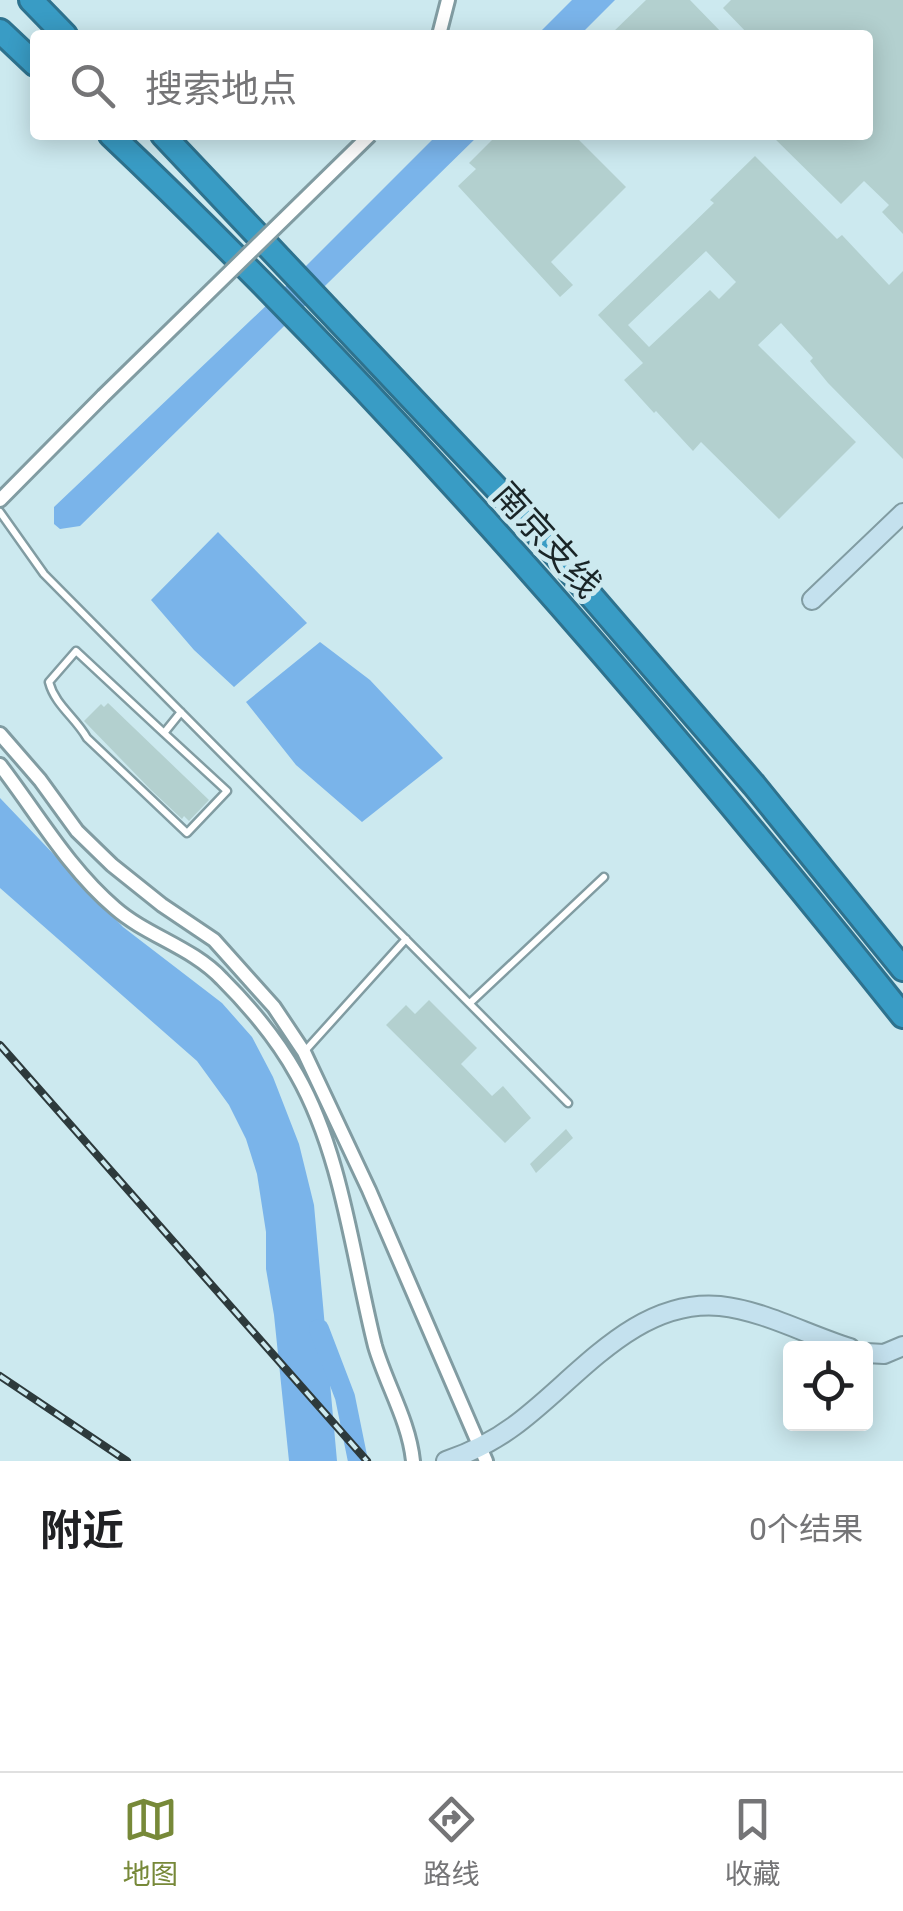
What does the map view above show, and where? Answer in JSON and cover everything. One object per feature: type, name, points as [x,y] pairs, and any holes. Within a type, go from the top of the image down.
[{"type":"highway","points":[[31,0],[60,30]]},
{"type":"highway","points":[[0,30],[30,59]]},
{"type":"highway","name":"南京支线","points":[[115,140],[335,360],[527,568],[763,841],[903,1016]]},
{"type":"highway","name":"南京支线","points":[[168,140],[518,511],[754,785],[903,969]]},
{"type":"street","points":[[440,30],[448,0]]},
{"type":"street","points":[[0,500],[365,140]]},
{"type":"street","points":[[812,600],[903,514]]},
{"type":"street","points":[[0,734],[40,780],[76,831],[112,866],[214,940],[245,971],[304,1052],[484,1453]]},
{"type":"street","points":[[0,765],[99,894],[118,911],[191,952],[220,976],[257,1018],[298,1076],[326,1143],[376,1348],[411,1442],[413,1461]]},
{"type":"street","points":[[446,1461],[484,1453],[605,1348],[642,1323],[678,1310],[715,1306],[748,1310],[831,1341]]},
{"type":"street","points":[[874,1354],[903,1346]]},
{"type":"lane","points":[[0,512],[44,574],[568,1103]]},
{"type":"lane","points":[[76,651],[164,734],[227,791],[187,834],[87,738],[77,720],[53,697],[48,682],[76,651]]},
{"type":"lane","points":[[164,734],[181,712]]},
{"type":"lane","points":[[470,1004],[604,877]]},
{"type":"lane","points":[[304,1052],[406,939]]},
{"type":"water","points":[[572,0],[615,0],[585,30],[542,30]]},
{"type":"water","points":[[432,140],[474,140],[80,526],[60,529],[54,524],[54,507],[269,303]]},
{"type":"water","points":[[218,532],[307,623],[234,687],[194,650],[151,600]]},
{"type":"water","points":[[320,642],[370,680],[443,758],[362,822],[296,765],[246,702]]},
{"type":"water","points":[[0,798],[123,927],[222,1003],[252,1037],[273,1077],[299,1144],[314,1205],[337,1461],[289,1461],[257,1174],[229,1105],[197,1061],[0,888]]},
{"type":"building","points":[[646,0],[690,0],[719,30],[615,30]]},
{"type":"building","points":[[731,0],[903,0],[903,234],[882,212],[889,205],[864,181],[841,204],[776,140],[873,140],[873,30],[744,30],[723,8]]},
{"type":"building","points":[[492,140],[579,140],[626,187],[551,262],[573,285],[560,297],[458,186],[476,169],[469,163]]},
{"type":"building","points":[[755,156],[837,239],[842,235],[889,285],[903,271],[903,459],[828,383],[810,361],[813,358],[781,323],[758,345],[856,442],[779,519],[701,442],[693,451],[624,380],[643,363],[598,315],[714,203],[710,200]],"holes":[[[706,251],[736,282],[719,299],[710,290],[649,347],[628,325]]]},
{"type":"building","points":[[108,703],[209,800],[189,821],[151,790],[84,721],[101,704],[104,707]]},
{"type":"building","points":[[429,1000],[477,1048],[461,1064],[492,1096],[503,1086],[531,1118],[505,1143],[386,1025],[406,1005],[415,1014]]},
{"type":"building","points":[[566,1129],[573,1138],[536,1173],[530,1164]]},
{"type":"waterway","points":[[319,1329],[345,1397],[358,1461]]},
{"type":"railway","points":[[0,1045],[367,1461]]},
{"type":"railway","points":[[0,1376],[127,1461]]}]
